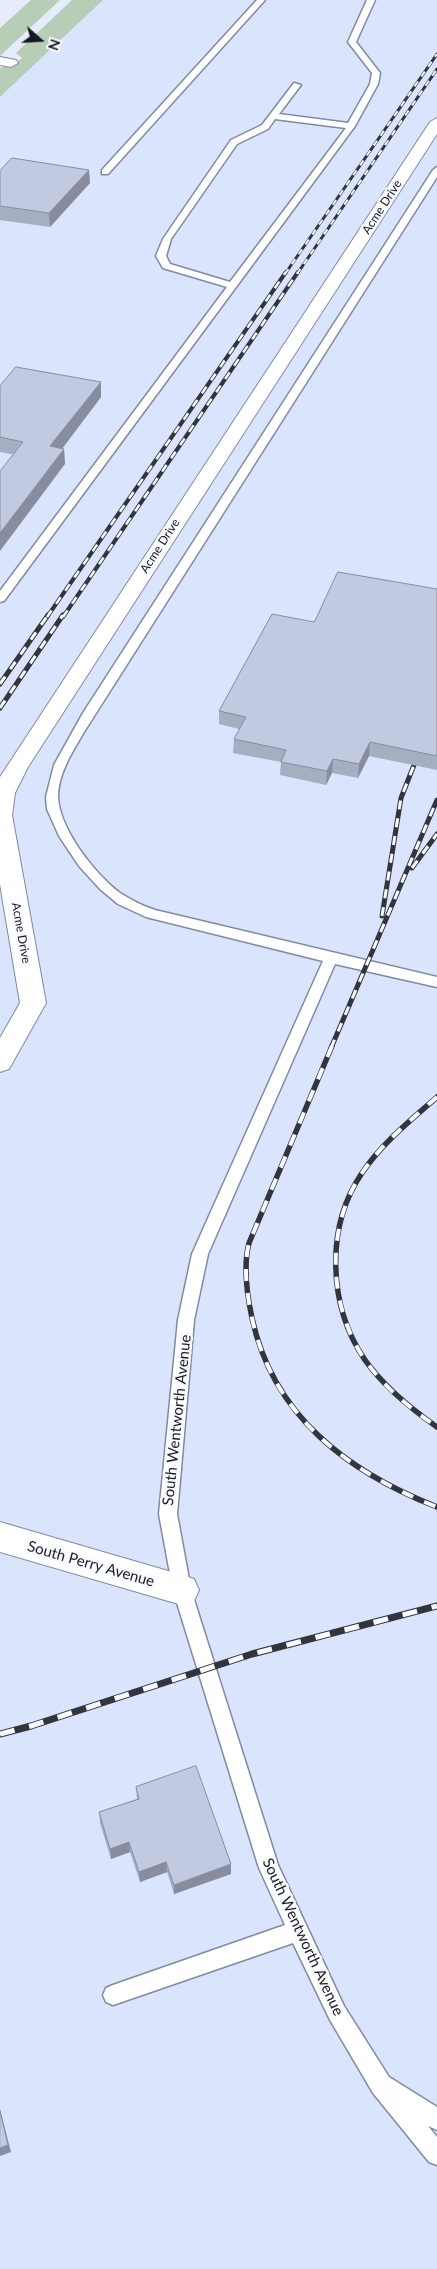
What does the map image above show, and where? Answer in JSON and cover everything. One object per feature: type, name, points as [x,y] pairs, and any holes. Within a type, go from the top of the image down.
[{"type":"street","name":"Acme Drive","points":[[0,1062],[33,1003],[0,815],[3,793],[22,758],[437,122]]},
{"type":"street","name":"South Perry Avenue","points":[[0,1537],[182,1590]]},
{"type":"lane","points":[[105,172],[261,0]]},
{"type":"lane","points":[[0,599],[351,126],[374,84],[376,73],[352,42],[371,0]]},
{"type":"lane","points":[[234,286],[166,266],[161,256],[167,239],[234,142],[265,127],[297,85]]},
{"type":"lane","points":[[273,116],[351,126]]},
{"type":"lane","points":[[437,170],[72,742],[58,771],[51,795],[54,815],[64,835],[97,878],[114,895],[132,906],[151,914],[437,982]]},
{"type":"lane","name":"South Wentworth Avenue","points":[[331,958],[200,1254],[186,1320],[168,1514],[182,1590],[269,1868],[337,2013],[381,2085],[437,2154]]},
{"type":"lane","points":[[114,1996],[298,1931]]},
{"type":"lane","points":[[381,2085],[437,2119]]},
{"type":"shaded area","points":[[103,0],[437,0],[437,2269],[0,2269],[0,97]]},
{"type":"green space","points":[[31,0],[60,0],[0,56],[0,28]]},
{"type":"green space","points":[[72,0],[103,0],[0,97],[0,68],[14,64],[22,58],[16,53]]},
{"type":"building","points":[[12,158],[89,170],[49,213],[0,206],[0,171]]},
{"type":"building","points":[[16,367],[101,382],[50,446],[64,449],[0,533],[0,471],[23,442],[0,437],[0,386]]},
{"type":"building","points":[[338,572],[437,589],[437,756],[370,742],[359,764],[333,759],[327,771],[281,762],[286,750],[234,739],[246,717],[219,711],[272,614],[314,622]]},
{"type":"building","points":[[196,1766],[231,1864],[174,1885],[166,1862],[139,1872],[129,1842],[110,1849],[99,1812],[139,1799],[136,1787]]},
{"type":"building","points":[[0,2111],[8,2145],[0,2148]]},
{"type":"railway","points":[[285,274],[437,54]]},
{"type":"railway","points":[[297,274],[437,69]]},
{"type":"railway","points":[[47,617],[286,272]]},
{"type":"railway","points":[[63,617],[298,272]]},
{"type":"railway","points":[[0,684],[48,615]]},
{"type":"railway","points":[[0,708],[63,615]]},
{"type":"railway","points":[[382,916],[401,798],[414,765]]},
{"type":"railway","points":[[331,1048],[437,800]]},
{"type":"railway","points":[[412,868],[437,834]]},
{"type":"railway","points":[[332,1046],[249,1243],[246,1261],[246,1280],[252,1318],[262,1353],[277,1384],[296,1412],[319,1436],[345,1458],[374,1476],[404,1493],[437,1507]]},
{"type":"railway","points":[[437,1097],[388,1142],[362,1173],[350,1194],[342,1217],[337,1242],[336,1266],[338,1291],[344,1316],[353,1339],[365,1360],[380,1379],[398,1396],[437,1427]]},
{"type":"railway","points":[[0,1734],[31,1726],[252,1654],[437,1606]]}]
